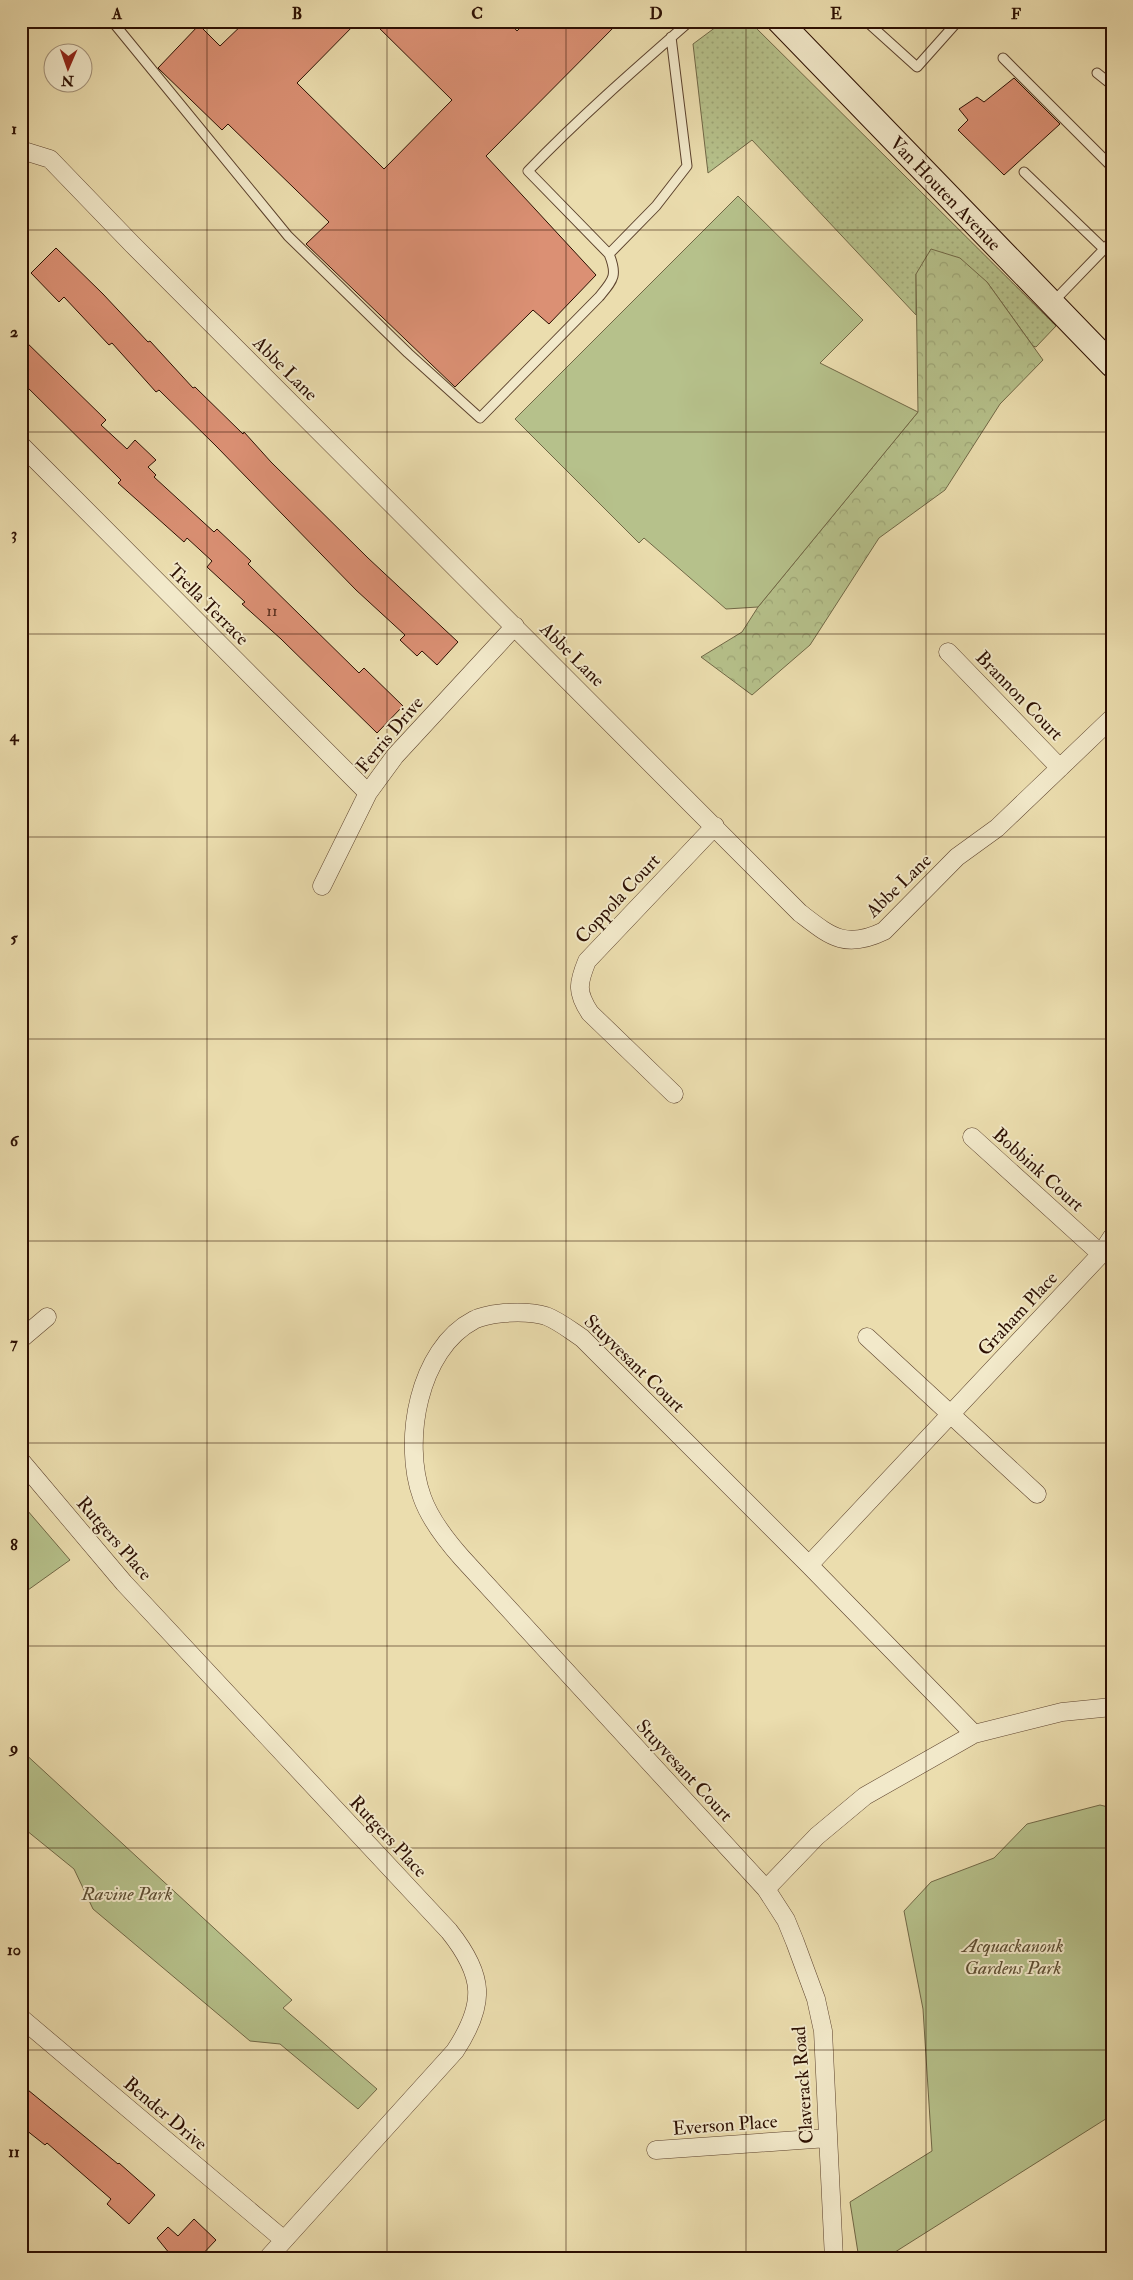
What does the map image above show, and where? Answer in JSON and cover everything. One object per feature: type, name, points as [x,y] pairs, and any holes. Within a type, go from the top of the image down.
[{"type":"main road","name":"Van Houten Avenue","points":[[780,21],[1052,303],[1108,352]]},
{"type":"street","name":"Abbe Lane","points":[[21,150],[50,159],[800,913],[828,936],[850,940],[871,938],[884,932],[957,857],[997,828],[1112,718]]},
{"type":"street","name":"Trella Terrace","points":[[21,445],[368,793]]},
{"type":"street","name":"Ferris Drive","points":[[322,886],[368,793],[394,756],[515,626]]},
{"type":"street","name":"Brannon Court","points":[[948,652],[1060,768]]},
{"type":"street","name":"Coppola Court","points":[[674,1094],[590,1013],[580,999],[579,980],[587,961],[715,826]]},
{"type":"street","name":"Bobbink Court","points":[[972,1137],[1101,1254]]},
{"type":"street","name":"Graham Place","points":[[809,1565],[1101,1254],[1112,1237]]},
{"type":"street","name":"Stuyvesant Court","points":[[766,1889],[462,1558],[433,1520],[422,1498],[414,1452],[415,1425],[420,1393],[430,1369],[457,1332],[475,1319],[513,1312],[546,1316],[582,1338],[809,1565],[974,1734]]},
{"type":"street","points":[[21,1339],[47,1317]]},
{"type":"street","points":[[867,1336],[1037,1494]]},
{"type":"street","name":"Rutgers Place","points":[[21,1461],[124,1583],[449,1931],[464,1950],[474,1970],[477,1989],[476,2009],[470,2029],[455,2051],[267,2259]]},
{"type":"street","points":[[766,1889],[817,1836],[865,1796],[974,1734],[1062,1712],[1112,1707]]},
{"type":"street","name":"Claverack Road","points":[[766,1889],[786,1920],[816,1999],[823,2032],[834,2259]]},
{"type":"street","name":"Bender Drive","points":[[21,2018],[284,2240]]},
{"type":"street","name":"Everson Place","points":[[656,2150],[828,2138]]},
{"type":"lane","points":[[112,21],[288,236],[408,354],[480,418],[599,297],[613,280],[615,269],[609,254],[528,171],[581,116],[690,21]]},
{"type":"lane","points":[[866,21],[918,66],[958,21]]},
{"type":"lane","points":[[609,254],[656,206],[687,166],[671,37]]},
{"type":"lane","points":[[1003,58],[1112,167]]},
{"type":"lane","points":[[1097,73],[1112,85]]},
{"type":"lane","points":[[1024,172],[1104,249]]},
{"type":"lane","points":[[1052,303],[1112,241]]},
{"type":"green space","points":[[724,21],[750,22],[1056,326],[1036,347],[1033,346],[987,282],[916,274],[916,315],[752,140],[708,173],[693,44]]},
{"type":"green space","points":[[738,196],[863,320],[820,363],[918,412],[758,607],[726,609],[644,538],[639,543],[515,419]]},
{"type":"green space","points":[[931,249],[960,258],[987,282],[1043,360],[1000,404],[945,490],[879,538],[810,645],[752,695],[701,657],[742,632],[758,607],[918,412],[916,274]]},
{"type":"green space","points":[[27,1510],[70,1560],[21,1595],[21,1516]]},
{"type":"green space","name":"Ravine Park","points":[[21,1750],[292,2000],[283,2008],[377,2089],[358,2109],[280,2044],[250,2041],[93,1909],[74,1869],[21,1826]]},
{"type":"green space","name":"Acquackanonk Gardens Park","points":[[1100,1805],[1112,1808],[1112,2115],[884,2259],[859,2259],[850,2202],[932,2151],[923,2009],[904,1911],[931,1882],[994,1858],[1027,1824]]},
{"type":"building","points":[[246,21],[358,21],[297,83],[384,169],[452,100],[372,21],[508,21],[517,31],[527,21],[620,21],[486,156],[596,275],[549,324],[533,310],[455,387],[306,244],[329,222],[228,124],[222,130],[158,68],[199,25],[220,46]]},
{"type":"building","points":[[1014,78],[1060,124],[1004,175],[958,130],[968,120],[959,109],[977,97],[984,102]]},
{"type":"building","points":[[56,248],[148,342],[150,341],[193,388],[195,387],[243,434],[244,432],[271,462],[368,558],[458,642],[437,665],[422,651],[417,656],[400,640],[405,635],[356,590],[216,446],[159,390],[156,392],[112,343],[109,345],[64,297],[59,302],[31,273]]},
{"type":"building","points":[[21,337],[106,420],[101,425],[127,449],[135,440],[156,460],[148,467],[156,475],[154,477],[214,532],[217,529],[251,561],[248,564],[359,673],[364,668],[403,706],[377,733],[281,639],[242,604],[245,602],[207,567],[212,561],[187,538],[184,542],[118,483],[121,480],[21,381]]},
{"type":"building","points":[[28,2090],[119,2163],[155,2195],[129,2224],[107,2204],[111,2199],[47,2143],[45,2145],[21,2126],[21,2098]]},
{"type":"building","points":[[194,2219],[216,2240],[198,2259],[174,2259],[157,2238],[168,2227],[178,2236]]}]
